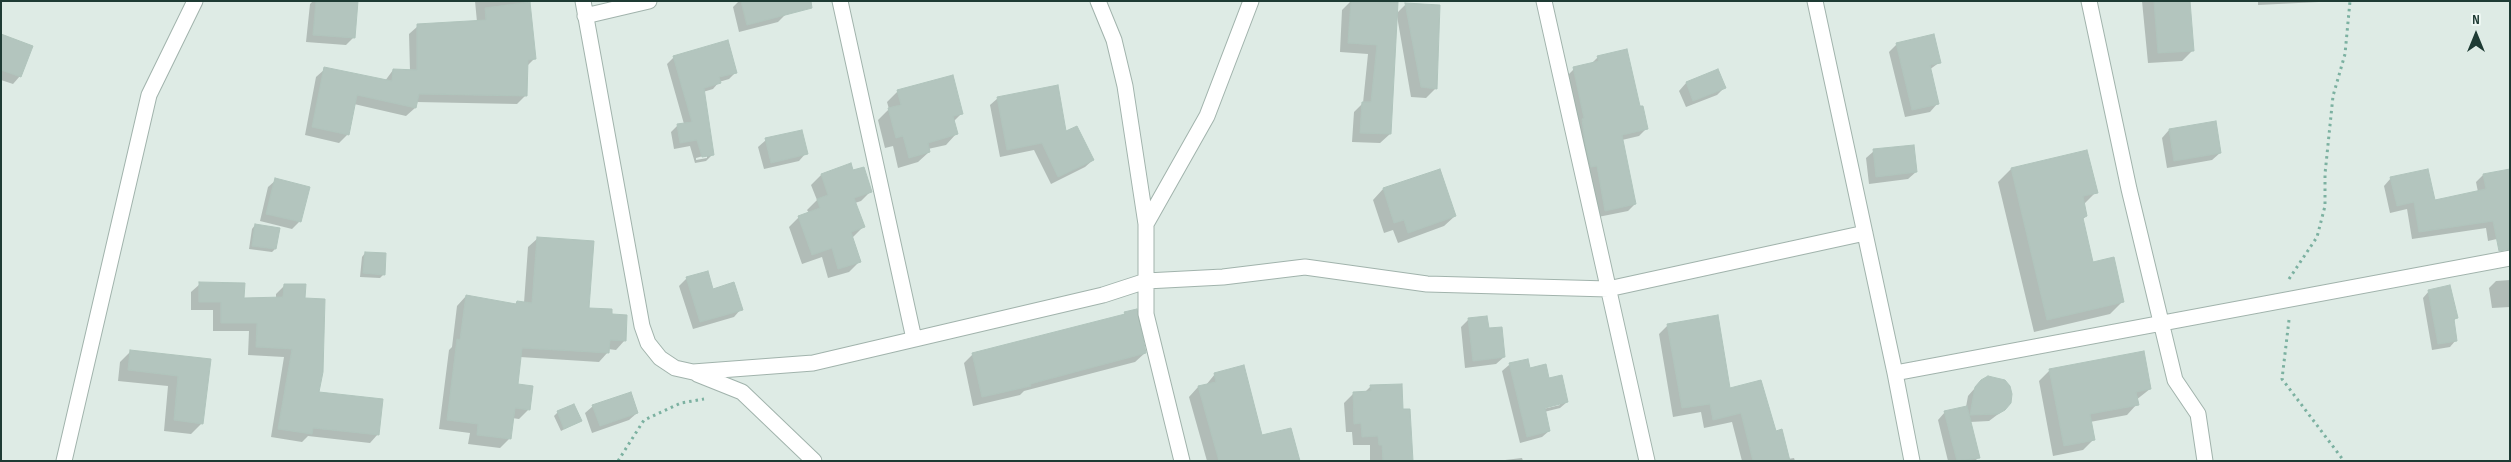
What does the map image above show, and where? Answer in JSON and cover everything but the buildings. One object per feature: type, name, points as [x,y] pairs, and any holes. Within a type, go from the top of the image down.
[{"type":"street","points":[[64,461],[149,95],[195,1]]},
{"type":"street","points":[[582,1],[642,326],[648,343],[660,358],[675,368],[693,372],[742,392],[814,461]]},
{"type":"street","points":[[585,16],[649,1]]},
{"type":"street","points":[[840,1],[914,339]]},
{"type":"street","points":[[1098,1],[1114,40],[1125,86],[1146,224],[1146,314],[1182,461]]},
{"type":"street","points":[[1146,224],[1207,116],[1251,1]]},
{"type":"street","points":[[1544,1],[1647,461]]},
{"type":"street","points":[[1814,1],[1865,233],[1912,461]]},
{"type":"street","points":[[2089,1],[2129,189],[2175,380],[2198,414],[2205,461]]},
{"type":"street","points":[[693,372],[813,363],[1103,295],[1146,281],[1223,277],[1305,267],[1427,284],[1608,289],[1865,233]]},
{"type":"street","points":[[1895,374],[2510,258]]},
{"type":"path","points":[[2285,300],[2285,284],[2317,237],[2325,206],[2325,174],[2333,96],[2345,54],[2350,1]]},
{"type":"path","points":[[2289,316],[2282,379],[2344,461]]},
{"type":"path","points":[[618,461],[644,420],[681,403],[707,398]]}]
